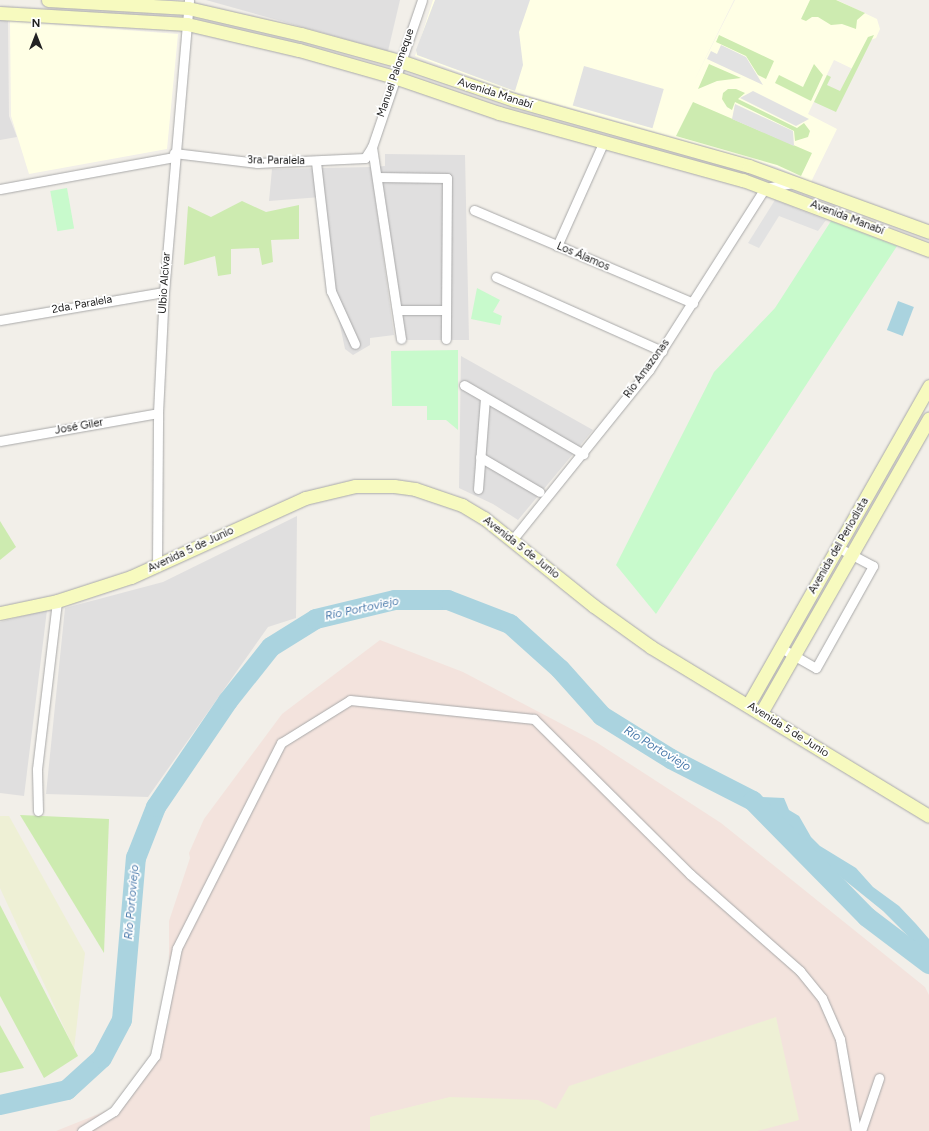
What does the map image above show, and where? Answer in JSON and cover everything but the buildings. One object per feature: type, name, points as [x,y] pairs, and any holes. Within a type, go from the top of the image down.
[{"type":"main road","name":"Avenida Manabí","points":[[48,0],[188,4],[400,61],[514,100],[749,166],[929,232]]},
{"type":"main road","name":"Avenida Manabí","points":[[0,13],[187,24],[299,50],[394,77],[499,113],[765,188],[929,250]]},
{"type":"main road","name":"Avenida del Periodista","points":[[748,705],[929,386]]},
{"type":"main road","name":"Avenida del Periodista","points":[[761,713],[795,656],[929,419]]},
{"type":"main road","name":"Avenida 5 de Junio","points":[[0,613],[57,601],[98,589],[157,567],[281,508],[332,490],[355,486],[394,486],[435,495],[473,512],[513,539],[623,628],[761,713],[862,778],[928,814]]},
{"type":"street","points":[[55,17],[56,0]]},
{"type":"street","name":"Manuel Palomeque","points":[[372,147],[394,77],[422,0]]},
{"type":"street","name":"Ulbio Alcívar","points":[[157,567],[158,413],[164,292],[174,155],[188,4]]},
{"type":"street","points":[[557,246],[603,143]]},
{"type":"street","points":[[372,147],[401,339]]},
{"type":"street","name":"3ra. Paralela","points":[[0,189],[174,155],[257,162],[316,162],[359,160],[369,154],[372,147]]},
{"type":"street","points":[[316,162],[330,292],[355,344]]},
{"type":"street","points":[[377,177],[447,178],[446,339]]},
{"type":"street","name":"Avenida Manabí","points":[[765,188],[801,184]]},
{"type":"street","name":"Río Amazonas","points":[[513,539],[583,454],[662,351],[765,188]]},
{"type":"street","name":"Los Álamos","points":[[474,210],[693,303]]},
{"type":"street","points":[[496,277],[662,351]]},
{"type":"street","name":"2da. Paralela","points":[[0,320],[164,292]]},
{"type":"street","points":[[397,310],[446,310]]},
{"type":"street","points":[[464,385],[583,454]]},
{"type":"street","points":[[478,489],[485,398]]},
{"type":"street","name":"José Giler","points":[[0,440],[158,413]]},
{"type":"street","points":[[480,457],[540,492]]},
{"type":"street","points":[[781,648],[816,668],[873,566],[838,547]]},
{"type":"street","points":[[38,811],[37,769],[57,601]]},
{"type":"street","points":[[82,1131],[114,1111],[155,1056],[177,948],[280,742],[350,700],[534,719],[690,874],[800,971],[822,998],[840,1039],[856,1131]]},
{"type":"street","points":[[861,1131],[879,1078]]},
{"type":"shaded area","points":[[206,0],[400,0],[388,51]]},
{"type":"shaded area","points":[[433,0],[734,0],[694,81],[735,0],[837,0],[877,19],[880,29],[876,38],[868,41],[855,70],[834,60],[808,114],[837,129],[811,182],[777,167],[508,90],[415,56]]},
{"type":"shaded area","points":[[435,0],[530,0],[519,32],[523,65],[515,91],[417,55],[416,50]]},
{"type":"shaded area","points":[[0,20],[8,21],[9,116],[17,137],[0,140]]},
{"type":"shaded area","points":[[10,21],[178,34],[167,149],[29,174],[11,116]]},
{"type":"shaded area","points":[[721,45],[746,57],[763,85],[707,59],[711,51],[717,54]]},
{"type":"shaded area","points":[[584,66],[664,89],[652,128],[573,105]]},
{"type":"shaded area","points":[[753,91],[809,119],[796,126],[740,98]]},
{"type":"shaded area","points":[[735,104],[793,131],[794,146],[732,119]]},
{"type":"shaded area","points":[[385,154],[465,155],[469,340],[397,340],[373,167],[385,166]]},
{"type":"shaded area","points":[[371,167],[394,335],[370,338],[370,345],[353,355],[345,349],[333,292],[321,197],[269,201],[272,169]]},
{"type":"shaded area","points":[[775,200],[826,220],[818,231],[779,216],[759,248],[748,243]]},
{"type":"shaded area","points":[[461,356],[593,430],[518,520],[493,504],[459,488]]},
{"type":"shaded area","points":[[297,516],[296,618],[268,627],[148,797],[46,794],[65,608],[163,582]]},
{"type":"shaded area","points":[[47,610],[24,796],[0,793],[0,622]]},
{"type":"shaded area","points":[[380,640],[463,672],[596,742],[721,823],[925,987],[929,995],[929,1131],[56,1131],[126,1103],[169,1022],[169,921],[190,858],[189,853],[204,819],[282,714]]},
{"type":"shaded area","points":[[0,816],[9,816],[85,953],[74,1049],[0,888]]},
{"type":"shaded area","points":[[776,1017],[799,1120],[757,1131],[370,1131],[370,1117],[450,1097],[538,1100],[556,1109],[569,1086]]},
{"type":"green space","points":[[810,0],[836,0],[865,13],[857,20],[856,29],[842,24],[831,25],[818,17],[812,17],[806,21],[801,19]]},
{"type":"green space","points":[[719,35],[774,61],[766,79],[758,75],[746,56],[716,42]]},
{"type":"green space","points":[[874,35],[836,112],[814,102],[827,75],[831,77],[827,85],[840,91],[868,37]]},
{"type":"green space","points":[[709,64],[741,78],[717,81],[698,89]]},
{"type":"green space","points":[[814,64],[823,75],[811,101],[775,83],[779,75],[803,87]]},
{"type":"green space","points":[[728,89],[736,89],[745,93],[738,99],[797,128],[804,123],[810,131],[808,137],[795,141],[794,131],[735,102],[732,110],[727,107],[722,99],[723,93]]},
{"type":"green space","points":[[693,102],[812,153],[801,176],[777,165],[676,136]]},
{"type":"green space","points":[[67,188],[74,228],[57,231],[50,191]]},
{"type":"green space","points":[[242,201],[266,212],[299,205],[299,239],[271,240],[273,262],[262,265],[259,248],[231,249],[231,274],[218,276],[215,256],[184,265],[188,206],[211,217]]},
{"type":"green space","points":[[831,221],[897,246],[656,614],[616,565],[714,372],[775,308]]},
{"type":"green space","points":[[477,288],[500,300],[493,312],[502,316],[500,325],[471,319]]},
{"type":"green space","points":[[458,350],[458,430],[446,420],[427,420],[427,406],[392,406],[391,351]]},
{"type":"green space","points":[[0,521],[16,547],[0,560]]},
{"type":"green space","points":[[20,815],[109,819],[104,953]]},
{"type":"green space","points":[[0,905],[78,1056],[44,1078],[0,996]]},
{"type":"green space","points":[[0,1025],[24,1068],[0,1073]]},
{"type":"water","points":[[898,301],[914,307],[903,336],[887,330]]},
{"type":"water","points":[[761,797],[784,798],[789,810],[799,816],[811,837],[820,846],[856,868],[873,887],[899,906],[916,924],[929,939],[929,953],[917,945],[883,911],[811,853],[772,815],[762,803]]},
{"type":"waterway","name":"Río Portoviejo","points":[[0,1105],[67,1090],[102,1058],[122,1020],[136,858],[156,807],[228,701],[271,647],[316,619],[395,600],[448,600],[510,624],[560,669],[602,716],[671,759],[753,801],[867,917],[929,964]]}]
